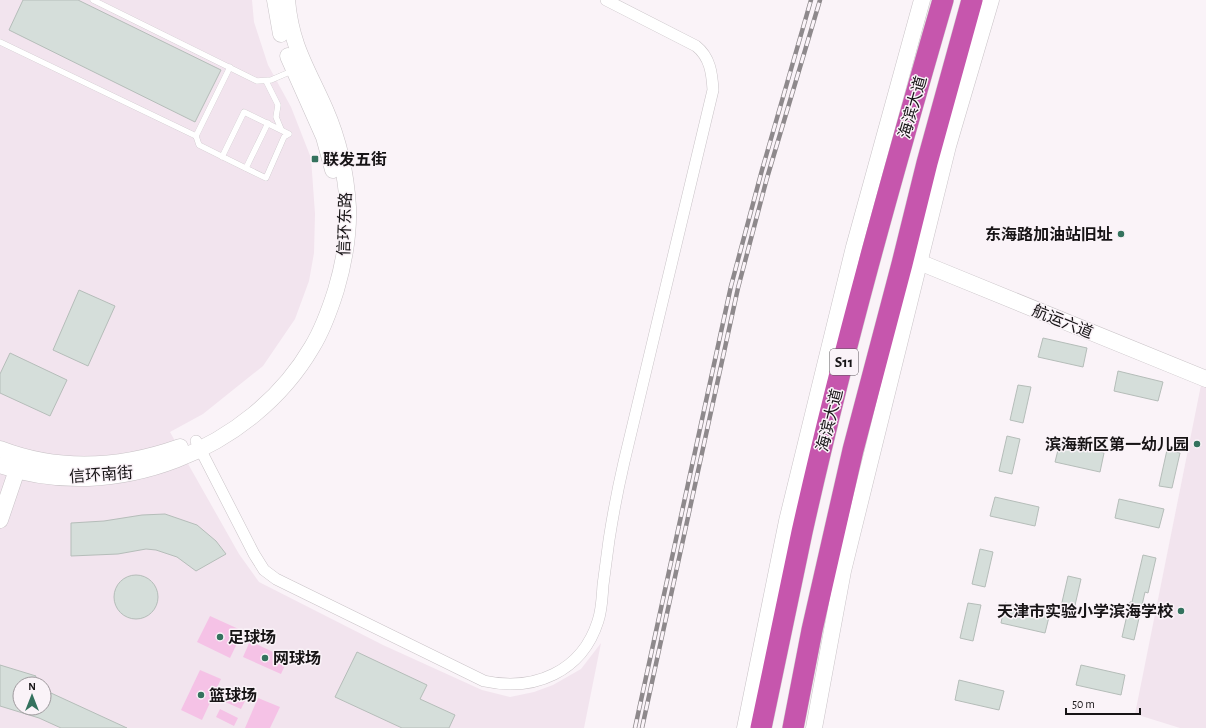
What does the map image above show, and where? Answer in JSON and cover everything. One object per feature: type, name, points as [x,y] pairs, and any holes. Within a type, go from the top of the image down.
[{"type":"highway","name":"海滨大道","points":[[762,728],[802,532],[828,424],[903,136],[942,0]]},
{"type":"highway","name":"海滨大道","points":[[793,728],[812,630],[853,450],[927,163],[972,0]]},
{"type":"main road","name":"信环东路","points":[[198,445],[225,435],[252,416],[273,398],[294,372],[320,333],[341,273],[348,227],[344,171],[338,143],[325,109],[298,68],[282,37],[275,0]]},
{"type":"main road","name":"信环东路","points":[[287,0],[298,68]]},
{"type":"main road","points":[[745,728],[787,521],[854,247],[922,0]]},
{"type":"main road","points":[[814,728],[843,570],[948,146],[991,0]]},
{"type":"main road","name":"航运六道","points":[[919,262],[1206,379]]},
{"type":"main road","name":"信环南街","points":[[9,463],[99,477],[127,473],[162,465],[198,445]]},
{"type":"main road","points":[[0,484],[9,463]]},
{"type":"main road","points":[[0,520],[5,503],[9,463]]},
{"type":"main road","points":[[5,503],[17,487],[27,479],[49,469]]},
{"type":"street","points":[[198,445],[254,554],[264,570],[276,580],[484,680],[517,685],[535,681],[562,670],[578,657],[586,647],[593,634],[602,604],[613,513],[624,462],[713,90],[708,60],[703,51],[606,0]]},
{"type":"lane","points":[[93,0],[257,81],[266,81],[298,68]]},
{"type":"lane","points":[[0,42],[196,136]]},
{"type":"lane","points":[[222,157],[244,112],[289,134],[284,137],[266,178],[246,168],[222,157],[199,146],[196,136],[230,67]]},
{"type":"lane","points":[[266,81],[278,105],[276,117],[281,129]]},
{"type":"lane","points":[[246,168],[268,123]]},
{"type":"shaded area","points":[[0,0],[252,0],[254,22],[268,65],[291,107],[311,158],[315,214],[314,253],[309,281],[295,319],[263,366],[203,414],[170,432],[239,554],[259,582],[383,645],[482,690],[510,697],[534,692],[553,685],[581,669],[601,643],[584,728],[0,728]]},
{"type":"shaded area","name":"天津市实验小学滨海学校","points":[[1201,385],[1206,387],[1206,728],[1180,728],[1135,714]]},
{"type":"shaded area","name":"足球场","points":[[210,616],[243,631],[230,658],[197,642]]},
{"type":"shaded area","name":"网球场","points":[[250,641],[288,659],[281,674],[243,657]]},
{"type":"shaded area","name":"篮球场","points":[[200,670],[221,679],[202,720],[181,710]]},
{"type":"shaded area","points":[[227,693],[245,701],[241,709],[223,701]]},
{"type":"shaded area","name":"篮球场","points":[[258,698],[280,707],[270,728],[245,728]]},
{"type":"shaded area","points":[[220,709],[238,718],[234,726],[216,717]]},
{"type":"building","points":[[23,0],[78,0],[221,70],[195,122],[9,30]]},
{"type":"building","points":[[79,290],[115,306],[88,366],[53,350]]},
{"type":"building","points":[[1043,338],[1087,348],[1083,367],[1038,357]]},
{"type":"building","points":[[10,353],[67,380],[50,416],[0,393],[0,374]]},
{"type":"building","points":[[1118,371],[1163,382],[1158,401],[1114,391]]},
{"type":"building","points":[[1018,385],[1031,387],[1023,423],[1010,420]]},
{"type":"building","points":[[1007,436],[1020,439],[1012,474],[999,471]]},
{"type":"building","points":[[1060,442],[1104,453],[1100,472],[1055,462]]},
{"type":"building","points":[[1167,450],[1180,453],[1172,488],[1159,486]]},
{"type":"building","points":[[995,497],[1039,507],[1035,526],[990,516]]},
{"type":"building","points":[[1119,499],[1164,509],[1159,528],[1115,518]]},
{"type":"building","points":[[165,514],[197,525],[216,541],[226,554],[196,571],[177,557],[156,550],[146,549],[118,554],[71,556],[71,523]]},
{"type":"building","points":[[980,549],[993,552],[985,587],[972,584]]},
{"type":"building","points":[[1143,555],[1156,558],[1148,593],[1145,592],[1134,640],[1122,637]]},
{"type":"building","points":[[136,575],[148,579],[154,585],[158,597],[154,609],[148,615],[136,619],[124,615],[118,609],[114,597],[118,585],[124,579]]},
{"type":"building","points":[[1068,576],[1081,579],[1073,614],[1060,611]]},
{"type":"building","points":[[968,603],[981,605],[973,641],[960,638]]},
{"type":"building","points":[[1005,603],[1050,613],[1045,633],[1001,623]]},
{"type":"building","points":[[357,652],[427,685],[420,699],[455,715],[449,728],[402,728],[335,697]]},
{"type":"building","points":[[0,665],[36,676],[12,676],[12,710],[0,706]]},
{"type":"building","points":[[1081,665],[1125,675],[1121,695],[1076,685]]},
{"type":"building","points":[[959,680],[1004,691],[999,710],[955,700]]},
{"type":"building","points":[[52,693],[127,728],[61,728],[32,716],[52,716]]},
{"type":"railway","points":[[635,728],[731,286],[762,170],[811,0]]},
{"type":"railway","points":[[642,728],[738,288],[767,178],[820,0]]},
{"type":"place","name":"联发五街","points":[[315,159]]},
{"type":"place","name":"东海路加油站旧址","points":[[1121,234]]},
{"type":"place","name":"滨海新区第一幼儿园","points":[[1197,444]]},
{"type":"place","name":"天津市实验小学滨海学校","points":[[1181,611]]},
{"type":"place","name":"足球场","points":[[220,637]]},
{"type":"place","name":"网球场","points":[[265,658]]},
{"type":"place","name":"篮球场","points":[[201,695]]}]
